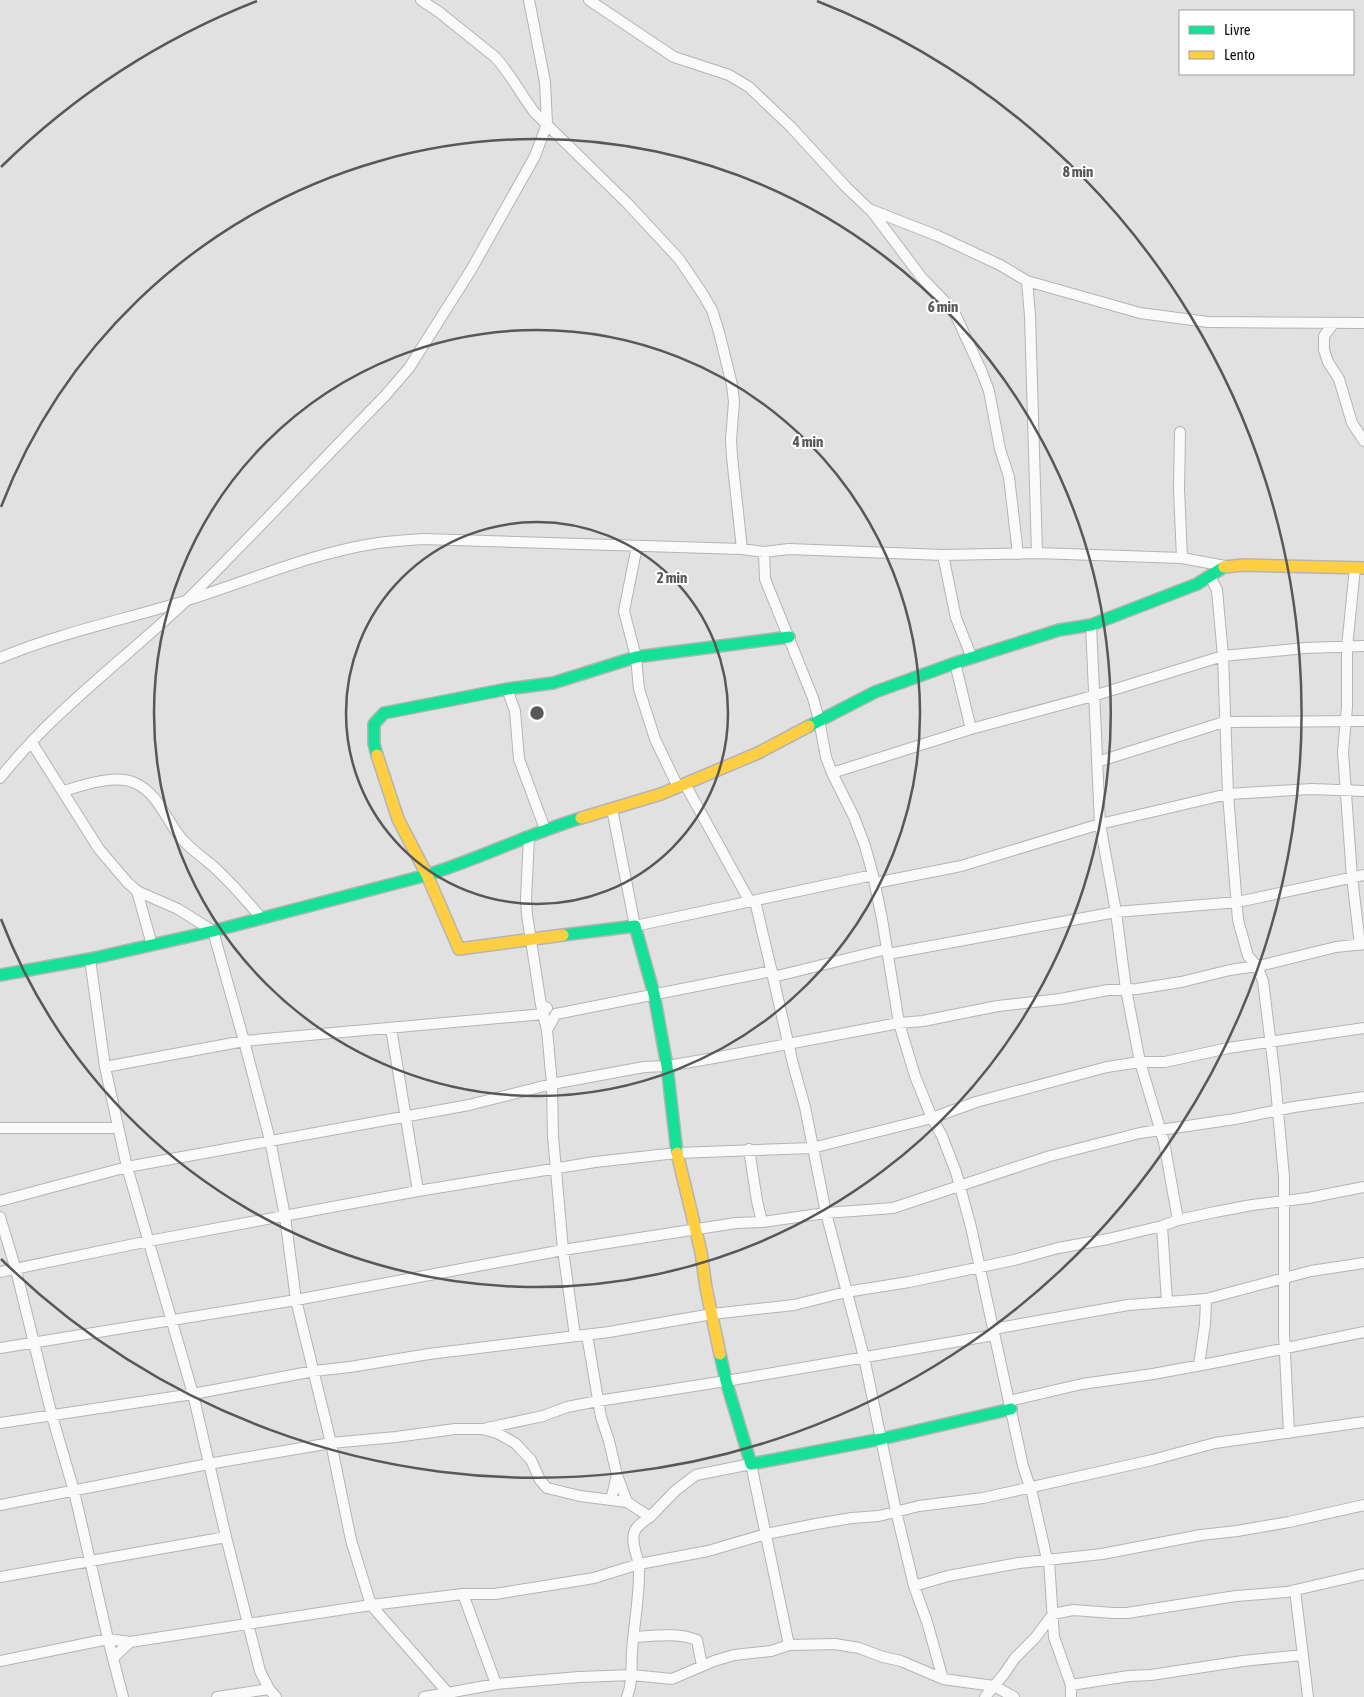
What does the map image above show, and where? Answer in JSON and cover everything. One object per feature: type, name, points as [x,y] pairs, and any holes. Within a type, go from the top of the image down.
[{"type":"street","points":[[421,0],[439,12],[502,64],[535,113],[628,204],[679,260],[712,310],[733,394],[732,458],[742,549]]},
{"type":"street","points":[[0,778],[85,690],[186,600],[383,398],[409,368],[471,270],[535,156],[547,124],[545,82],[529,0]]},
{"type":"street","points":[[589,0],[674,57],[729,75],[748,87],[791,127],[846,187],[870,209],[922,278],[948,305],[956,316],[989,391],[1000,448],[1009,477],[1018,554]]},
{"type":"street","points":[[870,209],[938,236],[1000,265],[1027,281],[1062,292],[1150,314],[1208,322],[1364,324]]},
{"type":"street","points":[[1027,281],[1030,316],[1037,554]]},
{"type":"street","points":[[1333,324],[1324,336],[1324,350],[1328,362],[1339,379],[1352,423],[1364,441]]},
{"type":"street","points":[[1180,432],[1179,489],[1182,558]]},
{"type":"street","points":[[0,658],[37,643],[186,600],[329,554],[377,543],[423,539],[742,549],[764,552],[789,549],[943,555],[1037,554],[1182,558],[1225,566],[1359,568],[1347,647],[1343,752],[1352,877],[1362,945],[1336,947],[1181,982],[1108,990],[1060,999],[998,1006],[924,1021],[899,1023],[667,1066],[644,1068],[552,1084],[469,1105],[127,1167],[0,1201]]},
{"type":"street","points":[[637,546],[624,611],[636,657],[639,689],[652,730],[682,785],[752,902],[805,1107],[826,1213],[864,1357],[896,1511],[914,1586],[927,1622],[943,1679]]},
{"type":"street","points":[[764,552],[766,578],[813,698],[826,757],[854,817],[865,846],[874,879],[899,1023],[915,1076],[932,1118],[942,1136],[960,1185],[980,1267],[1023,1466],[1049,1560],[1054,1614],[1054,1638],[1071,1685],[1071,1697]]},
{"type":"street","points":[[943,555],[956,618],[972,658]]},
{"type":"street","points":[[0,975],[90,959],[213,931],[453,868],[545,829],[660,794],[682,785],[758,753],[875,692],[1059,630],[1091,625],[1197,584],[1225,566]]},
{"type":"street","points":[[1210,576],[1217,590],[1223,656],[1228,794],[1238,920],[1248,956],[1257,966],[1263,981],[1278,1111],[1285,1200],[1284,1301],[1289,1433]]},
{"type":"street","points":[[1091,625],[1100,824],[1116,912],[1126,989],[1140,1062],[1160,1131],[1178,1220]]},
{"type":"street","points":[[789,637],[636,657],[553,683],[507,689],[384,714],[378,718],[374,724],[374,744],[398,820],[427,875],[459,949],[636,926],[874,879],[961,866],[1100,824],[1228,794],[1312,789],[1364,791]]},
{"type":"street","points":[[832,773],[971,729],[1093,696],[1223,656],[1305,648],[1364,646]]},
{"type":"street","points":[[955,664],[971,729]]},
{"type":"street","points":[[507,689],[515,711],[519,759],[545,829]]},
{"type":"street","points":[[1097,762],[1224,722],[1364,721]]},
{"type":"street","points":[[32,743],[64,790],[99,849],[127,882],[137,891],[178,909],[213,931],[270,1140],[285,1216],[296,1300],[331,1443],[351,1540],[371,1605],[448,1695]]},
{"type":"street","points":[[64,790],[96,782],[116,780],[133,782],[147,790],[160,805],[182,839],[215,868],[262,919]]},
{"type":"street","points":[[612,809],[636,926],[654,994],[667,1066],[678,1154],[701,1252],[726,1381],[751,1464],[789,1645]]},
{"type":"street","points":[[529,836],[527,916],[547,1030],[552,1084],[553,1136],[563,1250],[576,1336]]},
{"type":"street","points":[[105,1067],[244,1041],[391,1028],[542,1009],[556,1014],[654,994],[1116,912],[1238,902],[1364,875]]},
{"type":"street","points":[[137,891],[152,945]]},
{"type":"street","points":[[90,959],[105,1067],[127,1167],[193,1394],[208,1464],[260,1671],[269,1689],[276,1697]]},
{"type":"street","points":[[547,1030],[556,1014]]},
{"type":"street","points":[[391,1028],[418,1191]]},
{"type":"street","points":[[0,1272],[149,1241],[418,1191],[595,1162],[678,1154],[812,1148],[932,1118],[976,1102],[1108,1067],[1140,1062],[1165,1062],[1228,1048],[1364,1028]]},
{"type":"street","points":[[0,1348],[296,1300],[563,1250],[736,1222],[762,1222],[826,1213],[894,1208],[1050,1156],[1140,1133],[1235,1120],[1364,1097]]},
{"type":"street","points":[[0,1128],[118,1128]]},
{"type":"street","points":[[749,1150],[762,1222]]},
{"type":"street","points":[[0,1423],[193,1394],[314,1371],[429,1354],[587,1335],[712,1314],[794,1305],[846,1292],[909,1282],[1058,1248],[1108,1239],[1162,1226],[1178,1220],[1252,1204],[1308,1198],[1364,1188]]},
{"type":"street","points":[[0,1217],[16,1270],[52,1416],[74,1491],[123,1697]]},
{"type":"street","points":[[1162,1226],[1167,1302]]},
{"type":"street","points":[[482,1430],[543,1416],[567,1407],[598,1401],[864,1357],[1128,1306],[1206,1298],[1285,1277],[1364,1263]]},
{"type":"street","points":[[1198,1365],[1205,1324],[1206,1298]]},
{"type":"street","points":[[627,1697],[631,1687],[639,1586],[639,1564],[634,1548],[633,1534],[636,1528],[650,1517],[675,1491],[696,1475],[881,1439],[1082,1384],[1223,1362],[1364,1332]]},
{"type":"street","points":[[587,1335],[598,1401],[617,1475],[627,1502]]},
{"type":"street","points":[[0,1661],[108,1638],[130,1642],[371,1605],[463,1594],[495,1594],[584,1580],[639,1564],[722,1548],[766,1534],[852,1518],[879,1516],[919,1506],[983,1498],[1152,1460],[1215,1443],[1364,1422]]},
{"type":"street","points":[[0,1505],[208,1464],[331,1443],[455,1429],[482,1430],[497,1433],[515,1443],[531,1460],[540,1480],[547,1488],[580,1496],[627,1502],[650,1517]]},
{"type":"street","points":[[611,1500],[617,1475]]},
{"type":"street","points":[[914,1586],[948,1576],[1019,1563],[1102,1554],[1201,1535],[1289,1522],[1364,1505]]},
{"type":"street","points":[[0,1577],[226,1537]]},
{"type":"street","points":[[985,1697],[1015,1658],[1035,1638],[1054,1614],[1073,1610],[1121,1613],[1236,1596],[1295,1590],[1364,1574]]},
{"type":"street","points":[[1295,1590],[1308,1697]]},
{"type":"street","points":[[463,1594],[496,1684]]},
{"type":"street","points":[[634,1637],[676,1636],[697,1640],[702,1666]]},
{"type":"street","points":[[113,1658],[130,1642]]},
{"type":"street","points":[[424,1697],[448,1695],[496,1684],[579,1677],[632,1675],[672,1679],[734,1655],[772,1651],[789,1645],[835,1644],[859,1648],[883,1657],[901,1661],[943,1679],[994,1686],[1014,1697]]},
{"type":"street","points":[[1071,1685],[1303,1654]]},
{"type":"street","points":[[217,1697],[269,1689]]},
{"type":"traffic: fast","points":[[809,726],[875,692],[955,663],[1059,630],[1091,625],[1197,584],[1224,567]]},
{"type":"traffic: fast","points":[[377,755],[374,744],[374,724],[384,713],[507,689],[553,683],[636,657],[789,637]]},
{"type":"traffic: fast","points":[[0,975],[90,959],[213,931],[427,875],[581,818]]},
{"type":"traffic: fast","points":[[563,935],[635,926],[654,994],[667,1066],[677,1153]]},
{"type":"traffic: fast","points":[[720,1354],[726,1381],[751,1464],[881,1439],[1011,1409]]},
{"type":"traffic: slow","points":[[1224,567],[1244,565],[1364,568]]},
{"type":"traffic: slow","points":[[581,818],[661,794],[758,753],[809,726]]},
{"type":"traffic: slow","points":[[377,755],[398,819],[427,875],[459,949],[563,935]]},
{"type":"traffic: slow","points":[[677,1153],[701,1252],[706,1288],[720,1354]]}]
